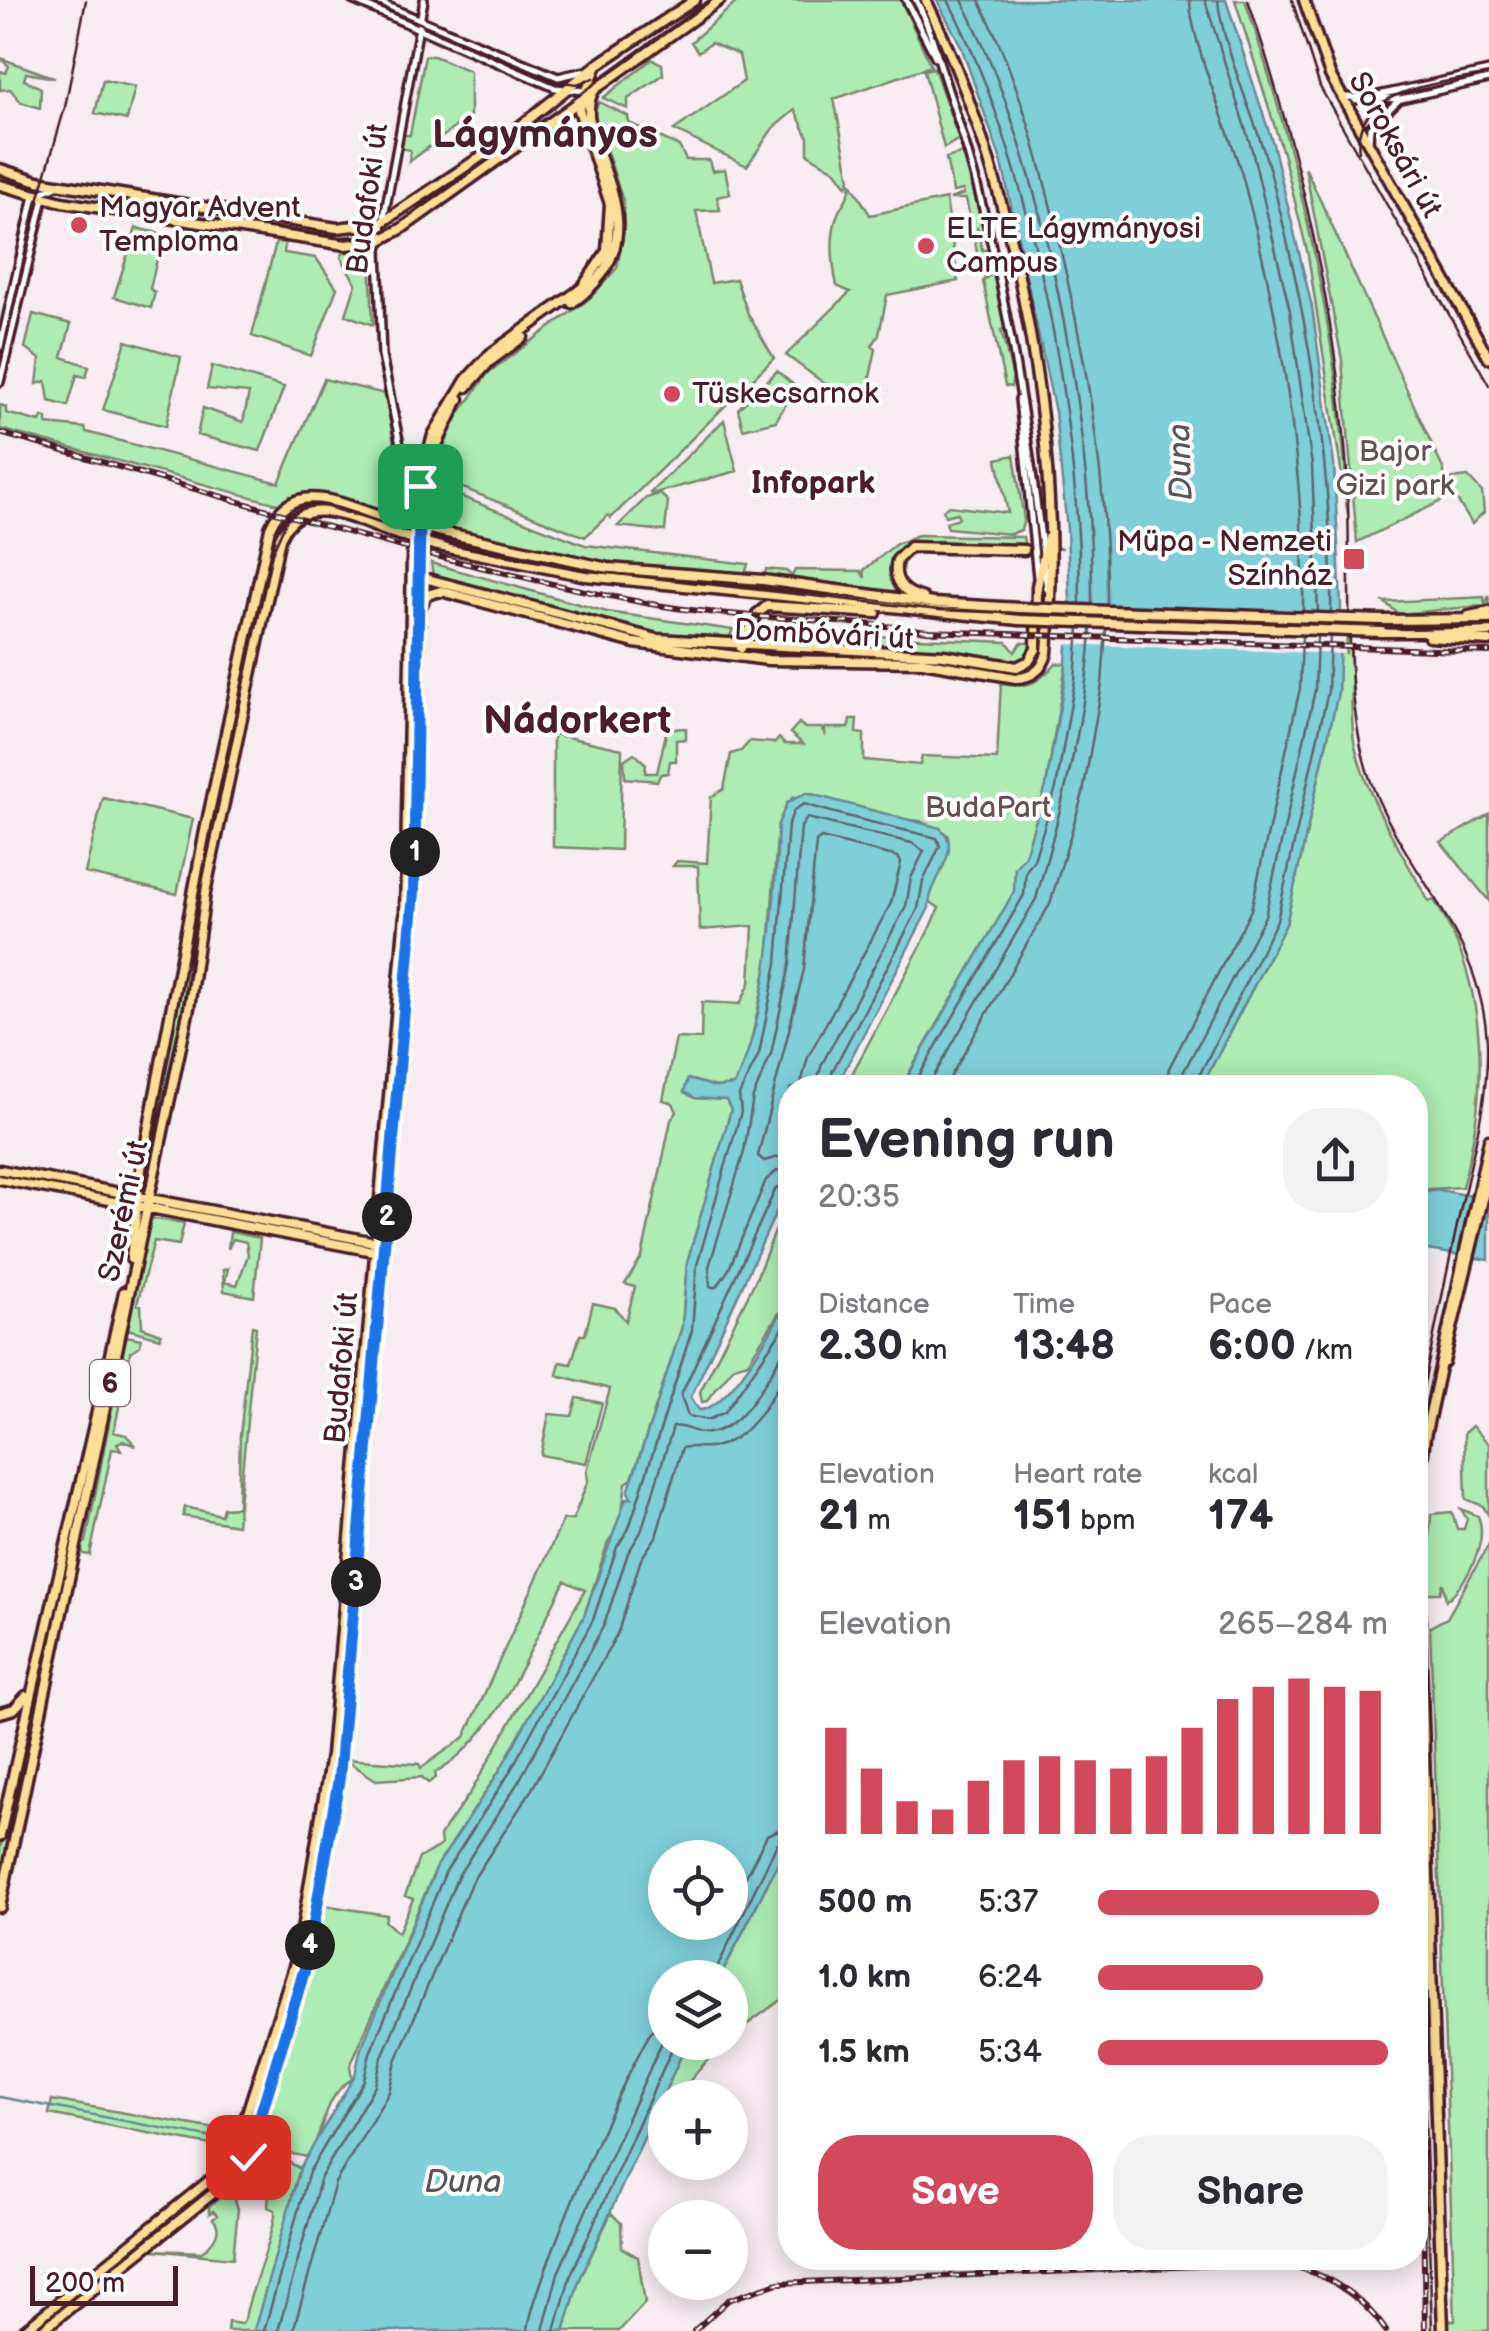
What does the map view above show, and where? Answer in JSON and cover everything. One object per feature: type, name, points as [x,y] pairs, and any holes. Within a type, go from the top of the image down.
[{"type":"main road","points":[[0,169],[49,182],[347,229],[381,223],[498,144],[561,90],[695,0]]},
{"type":"main road","points":[[0,185],[39,197],[338,244],[378,241],[720,0]]},
{"type":"main road","points":[[926,0],[969,104],[1004,224],[1042,420],[1050,530],[1049,602]]},
{"type":"main road","name":"Soroksári út","points":[[1304,0],[1314,40],[1341,95],[1489,358]]},
{"type":"main road","points":[[594,144],[582,122],[579,102],[597,65]]},
{"type":"main road","points":[[417,507],[424,460],[461,394],[492,357],[582,288],[607,251],[610,206],[588,108],[596,89]]},
{"type":"main road","points":[[552,121],[568,116],[582,122]]},
{"type":"main road","points":[[417,507],[432,448]]},
{"type":"main road","name":"Szerémi út","points":[[145,1205],[138,1196],[142,1169],[210,806],[269,536],[282,510],[309,497],[438,532],[589,565],[763,580],[956,604]]},
{"type":"main road","name":"Budafoki út","points":[[397,1052],[407,878],[417,507]]},
{"type":"main road","name":"Szerémi út","points":[[0,1907],[189,1008],[209,875],[285,528],[301,514],[317,510],[434,546],[567,574],[940,615]]},
{"type":"main road","points":[[1037,546],[1050,530]]},
{"type":"main road","points":[[1037,546],[925,545],[902,553],[895,569],[905,591],[956,604],[1429,621],[1489,615]]},
{"type":"main road","points":[[1037,546],[1043,557],[1037,586]]},
{"type":"main road","name":"Budafoki út","points":[[104,2281],[222,2190],[248,2157],[303,1956],[333,1818],[358,1440],[414,892],[420,611],[416,576]]},
{"type":"main road","name":"Dombóvári út","points":[[416,576],[657,640],[742,648],[944,656],[1011,668],[1026,664],[1035,653],[1037,586]]},
{"type":"main road","name":"Dombóvári út","points":[[420,611],[428,594],[441,591],[634,643],[768,660],[923,662],[1023,678],[1042,665],[1048,645],[1049,602]]},
{"type":"main road","points":[[722,654],[742,648],[762,609],[774,605],[1019,620],[1489,632]]},
{"type":"main road","points":[[572,619],[579,629],[592,624]]},
{"type":"main road","points":[[752,625],[758,638],[774,649]]},
{"type":"main road","points":[[1414,633],[1445,640],[1489,641]]},
{"type":"main road","points":[[848,650],[862,661],[888,652]]},
{"type":"main road","points":[[1428,1430],[1467,1260],[1489,1140]]},
{"type":"main road","points":[[113,1191],[131,1187],[142,1169]]},
{"type":"main road","points":[[0,1170],[138,1196]]},
{"type":"main road","points":[[1482,1188],[1489,1174]]},
{"type":"main road","points":[[0,1179],[317,1242],[379,1248]]},
{"type":"main road","points":[[145,1205],[225,1213],[320,1231],[379,1248]]},
{"type":"main road","name":"Szerémi út","points":[[0,1836],[30,1687],[89,1457],[145,1205]]},
{"type":"main road","points":[[223,1224],[225,1213]]},
{"type":"main road","points":[[317,1242],[320,1231]]},
{"type":"main road","name":"Budafoki út","points":[[349,1601],[363,1496],[379,1248]]},
{"type":"main road","points":[[358,1440],[368,1429],[360,1419]]},
{"type":"main road","points":[[353,1506],[363,1496],[354,1488],[364,1483]]},
{"type":"main road","points":[[0,1715],[20,1705],[30,1687]]},
{"type":"main road","points":[[0,1715],[39,1722]]},
{"type":"main road","name":"Budafoki út","points":[[97,2272],[214,2180],[236,2153],[303,1956],[321,1816],[339,1729]]},
{"type":"main road","points":[[321,1816],[333,1818]]},
{"type":"main road","points":[[1428,1909],[1443,2331]]},
{"type":"main road","points":[[22,2331],[97,2272],[104,2281],[41,2331]]},
{"type":"main road","points":[[77,2288],[84,2297]]},
{"type":"street","points":[[352,0],[561,90],[579,102]]},
{"type":"street","points":[[373,0],[558,77],[576,75],[597,65]]},
{"type":"street","name":"Budafoki út","points":[[417,507],[380,340],[378,241],[424,0]]},
{"type":"street","points":[[906,0],[938,60]]},
{"type":"street","points":[[916,0],[990,234],[1020,391],[1037,546],[1037,586]]},
{"type":"street","points":[[1348,107],[1356,100],[1489,71]]},
{"type":"street","points":[[1341,95],[1356,100],[1401,99],[1489,79]]},
{"type":"street","points":[[561,90],[579,102]]},
{"type":"street","points":[[1371,148],[1370,127],[1401,99]]},
{"type":"street","points":[[0,347],[39,197],[62,184]]},
{"type":"street","points":[[0,382],[39,197]]},
{"type":"street","points":[[405,464],[413,468],[424,460]]},
{"type":"street","name":"Budafoki út","points":[[405,464],[418,482]]},
{"type":"street","points":[[1043,557],[1049,602]]},
{"type":"green space","points":[[739,0],[901,0],[931,66],[834,99],[850,179],[847,186],[836,171],[808,154],[808,137],[795,110],[773,128],[747,166],[674,130],[744,81],[739,55],[711,43],[698,52],[691,42]]},
{"type":"green space","points":[[1235,0],[1245,0],[1300,190],[1327,318],[1344,449],[1348,515],[1308,255],[1283,153]]},
{"type":"green space","points":[[425,56],[470,71],[470,116],[409,162],[410,150],[401,148],[404,135],[410,135]]},
{"type":"green space","points":[[0,58],[55,78],[26,73],[24,80],[41,88],[40,108],[21,102],[10,89],[0,90],[0,71],[6,73],[9,66]]},
{"type":"green space","points":[[652,59],[662,64],[663,75],[628,99],[628,109],[603,98]]},
{"type":"green space","points":[[934,68],[959,139],[944,148],[924,70]]},
{"type":"green space","points":[[103,80],[135,87],[127,120],[95,113]]},
{"type":"green space","points":[[599,102],[628,116],[629,123],[679,146],[686,160],[709,160],[712,171],[725,169],[730,194],[717,197],[720,210],[696,211],[711,283],[736,279],[748,314],[774,358],[611,518],[608,515],[585,537],[443,480],[437,467],[453,423],[488,373],[590,298],[617,268],[624,230],[623,201],[594,112]]},
{"type":"green space","points":[[963,153],[985,233],[981,234],[977,227],[982,249],[990,252],[1005,328],[1001,330],[1013,377],[1011,387],[1005,386],[983,281],[990,275],[982,276],[966,199],[950,199],[964,194],[963,190],[953,192],[946,158]]},
{"type":"green space","name":"Bajor Gizi park","points":[[1305,167],[1444,471],[1444,480],[1468,477],[1482,492],[1484,512],[1472,524],[1454,495],[1357,542],[1342,360]]},
{"type":"green space","points":[[851,183],[870,215],[946,199],[958,281],[887,295],[879,335],[872,346],[876,349],[865,401],[829,387],[786,355],[850,292],[837,286],[833,244],[836,219]]},
{"type":"green space","points":[[136,228],[171,236],[163,256],[158,255],[150,289],[155,292],[151,308],[114,297]]},
{"type":"green space","points":[[276,242],[285,243],[284,253],[316,258],[337,288],[311,356],[252,336]]},
{"type":"green space","points":[[344,252],[370,255],[373,325],[346,315],[356,284],[341,257]]},
{"type":"green space","points":[[33,314],[71,324],[62,357],[89,366],[86,377],[77,375],[68,406],[49,401],[46,381],[37,384],[40,359],[25,348]]},
{"type":"green space","points":[[126,341],[181,357],[166,426],[103,410]]},
{"type":"green space","points":[[212,366],[284,387],[260,451],[197,435],[203,408],[243,422],[249,393],[207,389]]},
{"type":"green space","points":[[777,371],[796,387],[776,421],[743,429],[738,409]]},
{"type":"green space","points":[[324,379],[385,394],[406,507],[395,506],[393,516],[312,492],[281,505],[0,429],[0,405],[6,407],[6,413],[40,422],[42,417],[47,418],[47,424],[85,428],[86,432],[279,483]]},
{"type":"green space","points":[[724,420],[737,471],[650,493]]},
{"type":"green space","points":[[1014,455],[1024,519],[1021,530],[1011,534],[948,528],[946,522],[959,518],[957,513],[945,516],[943,510],[949,506],[1008,513],[997,459]]},
{"type":"green space","points":[[434,486],[585,545],[748,564],[745,575],[605,564],[437,527],[438,521],[430,519]]},
{"type":"green space","points":[[660,494],[668,501],[665,531],[618,526],[646,498]]},
{"type":"green space","points":[[918,535],[1023,537],[1025,547],[937,541],[907,544],[892,565],[895,585],[905,597],[765,576],[766,569],[786,571],[792,576],[795,570],[861,571],[865,578],[864,570],[896,544]]},
{"type":"green space","points":[[431,563],[607,612],[733,630],[728,640],[696,641],[620,630],[433,575]]},
{"type":"green space","points":[[1489,596],[1489,605],[1399,614],[1384,602],[1484,597],[1485,604]]},
{"type":"green space","points":[[760,631],[1007,642],[1015,652],[1021,643],[1032,643],[1028,657],[1017,663],[922,650],[776,644],[763,640]]},
{"type":"green space","points":[[1347,632],[1353,734],[1361,767],[1397,845],[1429,902],[1434,900],[1452,933],[1474,1002],[1480,1076],[1471,1151],[1462,1187],[1428,1189],[1428,1075],[1208,1075],[1286,924],[1338,692],[1339,653],[1346,653]]},
{"type":"green space","name":"BudaPart","points":[[1056,663],[1066,664],[1046,786],[1025,856],[1015,868],[1014,892],[908,1075],[851,1075],[939,908],[929,901],[947,853],[948,835],[920,821],[891,818],[809,793],[792,798],[778,824],[768,962],[749,1051],[734,1085],[716,1087],[688,1079],[684,1092],[695,1098],[726,1100],[731,1110],[687,1263],[682,1327],[632,1479],[626,1483],[620,1525],[608,1542],[584,1616],[500,1770],[437,1866],[350,2066],[352,2079],[330,2104],[308,2157],[292,2154],[285,2141],[260,2136],[311,1969],[323,1905],[387,1915],[385,1921],[398,1933],[413,1899],[405,1896],[419,1858],[441,1845],[440,1836],[472,1790],[585,1590],[565,1581],[496,1712],[458,1756],[435,1773],[436,1778],[428,1783],[422,1777],[376,1780],[344,1759],[419,1764],[421,1768],[465,1737],[563,1520],[573,1519],[588,1481],[587,1471],[610,1389],[557,1375],[560,1362],[571,1364],[580,1335],[585,1335],[593,1303],[615,1308],[626,1321],[635,1287],[625,1284],[642,1257],[671,1120],[677,1112],[673,1103],[663,1100],[676,1038],[701,1039],[702,1002],[740,1004],[750,983],[753,926],[700,930],[698,866],[673,866],[677,861],[707,863],[711,797],[724,789],[731,754],[741,751],[750,741],[775,743],[779,738],[785,744],[803,744],[790,733],[799,723],[805,728],[821,728],[825,734],[825,728],[849,728],[850,719],[857,719],[856,733],[864,734],[864,760],[920,765],[922,756],[997,759],[1001,683],[1032,683]]},
{"type":"green space","points":[[686,728],[686,739],[676,740],[676,761],[670,761],[668,773],[661,774],[657,781],[625,778],[624,760],[634,753],[646,764],[645,773],[657,773],[667,729]]},
{"type":"green space","points":[[553,734],[622,749],[620,850],[553,847]]},
{"type":"green space","points":[[103,798],[193,819],[177,894],[85,873]]},
{"type":"green space","points":[[1489,814],[1489,901],[1441,842]]},
{"type":"green space","points":[[209,835],[214,836],[200,898],[186,1008],[161,1118],[156,1116]]},
{"type":"green space","points":[[148,1218],[184,1223],[179,1245],[154,1241],[137,1304],[141,1305],[142,1327],[161,1334],[160,1338],[124,1328]]},
{"type":"green space","points":[[778,1224],[778,1315],[748,1362],[734,1366],[707,1401],[702,1402],[700,1392],[755,1281]]},
{"type":"green space","points":[[230,1232],[260,1238],[254,1297],[224,1291],[223,1270],[228,1268],[225,1282],[237,1285],[248,1255],[246,1242],[233,1239],[228,1249]]},
{"type":"green space","points":[[252,1326],[256,1327],[237,1525],[183,1516],[185,1507],[221,1515],[223,1508],[238,1507],[240,1436]]},
{"type":"green space","points":[[126,1336],[141,1339],[140,1346],[130,1352],[114,1432],[126,1435],[136,1446],[123,1441],[117,1443],[121,1450],[112,1449],[90,1555],[84,1554],[79,1547],[86,1542]]},
{"type":"green space","points":[[577,1398],[602,1403],[586,1463],[541,1455],[549,1414],[572,1416]]},
{"type":"green space","points":[[1472,1426],[1489,1444],[1489,1516],[1483,1506],[1466,1499],[1464,1433]]},
{"type":"green space","points":[[1461,1509],[1478,1516],[1478,1550],[1468,1574],[1446,1600],[1443,1583],[1440,1593],[1428,1593],[1431,1514],[1452,1512],[1457,1529],[1464,1529],[1467,1519]]},
{"type":"green space","points":[[1489,1544],[1489,2331],[1443,2331],[1443,2321],[1455,2320],[1430,1627],[1447,1618]]},
{"type":"green space","points":[[35,1725],[0,1893],[0,1849],[24,1737]]},
{"type":"green space","points":[[778,1863],[778,2002],[748,2024],[748,1960],[729,1960],[739,1940],[748,1940],[748,1922]]},
{"type":"green space","points":[[678,2060],[708,2060],[690,2080],[668,2080]]},
{"type":"green space","points":[[52,2100],[238,2133],[232,2149],[49,2114]]},
{"type":"green space","points":[[284,2159],[300,2169],[254,2331],[227,2331],[228,2322],[241,2324],[245,2318],[274,2219],[275,2210],[268,2207],[269,2187],[279,2190],[276,2174]]},
{"type":"green space","points":[[231,2188],[238,2209],[233,2258],[153,2250],[202,2252],[217,2231],[213,2219],[217,2215],[213,2211],[209,2214],[209,2207]]},
{"type":"green space","points":[[611,2213],[621,2223],[622,2248],[638,2257],[645,2303],[619,2331],[564,2331],[579,2281]]},
{"type":"water","name":"Duna","points":[[937,0],[1226,0],[1273,144],[1312,307],[1334,464],[1341,606],[1338,692],[1286,924],[1207,1075],[908,1075],[1014,892],[1015,868],[1025,856],[1046,786],[1065,678],[1070,600],[1055,412],[1002,163],[961,46]]},
{"type":"water","name":"Duna","points":[[806,793],[940,828],[947,837],[947,856],[929,908],[842,1075],[778,1075],[778,1208],[691,1397],[699,1410],[723,1396],[750,1364],[778,1318],[778,1863],[748,1922],[748,1840],[648,1840],[648,1940],[739,1940],[729,1960],[648,1960],[648,2060],[679,2060],[670,2080],[648,2080],[648,2129],[579,2281],[564,2331],[254,2331],[300,2168],[355,2075],[360,2051],[437,1866],[500,1770],[584,1616],[626,1498],[632,1498],[628,1492],[682,1327],[687,1263],[731,1110],[726,1100],[695,1098],[684,1092],[688,1079],[716,1087],[734,1085],[755,1028],[775,886],[778,824],[787,803]]},
{"type":"water","points":[[1428,1191],[1489,1199],[1489,1260],[1428,1250]]},
{"type":"pier","points":[[1065,603],[1346,611],[1345,634],[1064,625]]},
{"type":"pier","points":[[1064,627],[1345,638],[1344,654],[1063,644]]},
{"type":"waterway","points":[[0,2097],[234,2142]]},
{"type":"waterway","points":[[256,2147],[300,2168]]},
{"type":"tram line","points":[[0,368],[37,204],[65,107],[86,0]]},
{"type":"tram line","points":[[365,0],[557,81],[577,84],[594,78]]},
{"type":"tram line","points":[[67,197],[340,237],[375,235],[402,222],[712,0]]},
{"type":"tram line","points":[[1248,0],[1298,169],[1333,341],[1346,458],[1352,681],[1362,752],[1374,791],[1391,826],[1468,960],[1481,998],[1487,1041],[1479,1127],[1428,1364]]},
{"type":"tram line","points":[[1292,0],[1320,87],[1489,385]]},
{"type":"tram line","points":[[1359,151],[1360,130],[1370,113],[1385,101],[1427,85],[1489,74]]},
{"type":"tram line","points":[[0,1175],[121,1198],[139,1193],[148,1182],[186,996],[203,877],[272,553],[288,517],[305,507],[321,505],[452,545],[582,570],[939,610],[1405,629],[1489,627]]},
{"type":"tram line","points":[[1428,2209],[1432,2331]]},
{"type":"railway","points":[[0,433],[398,546],[559,585],[677,608],[936,632]]},
{"type":"railway","points":[[927,631],[1489,652]]},
{"type":"railway","points":[[694,2331],[728,2300],[778,2283],[1100,2270]]},
{"type":"railway","points":[[1306,2270],[1351,2294],[1386,2331]]},
{"type":"railway","points":[[1424,2270],[1425,2331]]},
{"type":"place","name":"Magyar Advent Temploma","points":[[79,225]]},
{"type":"place","name":"ELTE Lágymányosi Campus","points":[[926,246]]},
{"type":"place","name":"Tüskecsarnok","points":[[672,394]]},
{"type":"place","name":"Müpa - Nemzeti Színház","points":[[1354,559]]},
{"type":"district","name":"Lágymányos","points":[[545,135]]},
{"type":"district","name":"Infopark","points":[[813,483]]},
{"type":"district","name":"Nádorkert","points":[[577,721]]},
{"type":"route","points":[[248,2157],[308,1958],[339,1778],[414,892],[420,486]]}]
